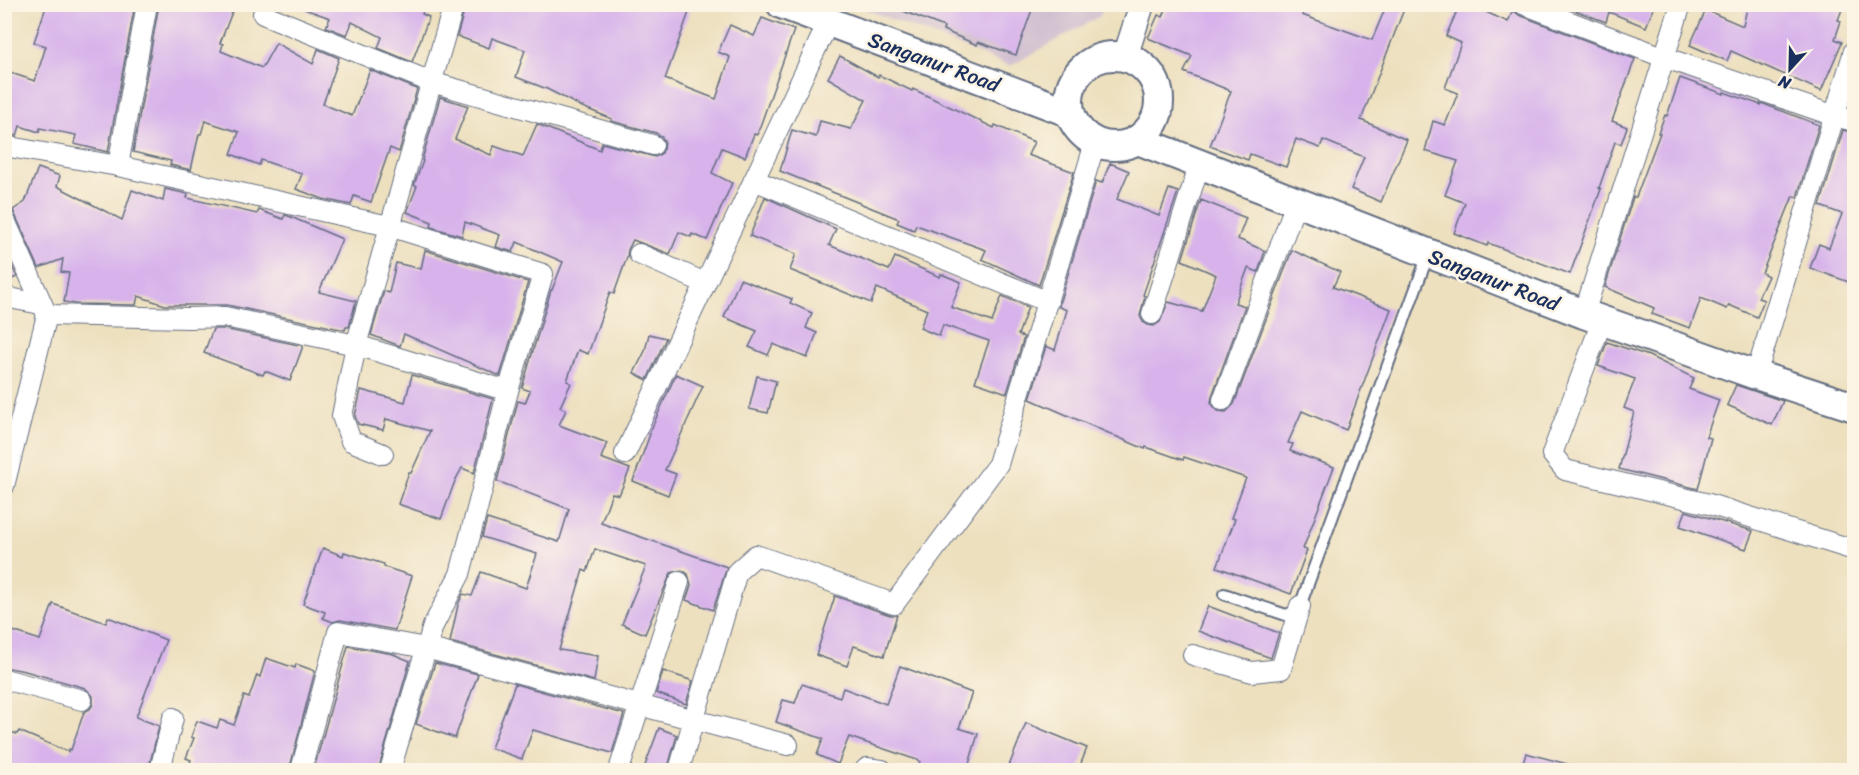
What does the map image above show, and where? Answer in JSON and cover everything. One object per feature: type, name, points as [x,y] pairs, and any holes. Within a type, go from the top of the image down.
[{"type":"main road","name":"Sanganur Road","points":[[782,4],[1068,112]]},
{"type":"main road","points":[[1019,93],[1083,67],[1095,59],[1110,56],[1125,57],[1139,63],[1150,74],[1157,87],[1159,102],[1157,117],[1149,130],[1138,140],[1124,146],[1109,147],[1095,143],[1082,134],[1068,112],[1069,93],[1074,79],[1083,67]]},
{"type":"main road","points":[[1159,102],[1192,163]]},
{"type":"main road","name":"Sanganur Road","points":[[1138,140],[1593,318],[1854,407]]},
{"type":"street","points":[[118,166],[147,4]]},
{"type":"street","points":[[383,454],[351,441],[342,416],[356,345],[454,4]]},
{"type":"street","points":[[1125,57],[1142,4]]},
{"type":"street","points":[[1523,4],[1663,57],[1854,121]]},
{"type":"street","points":[[1681,4],[1663,57],[1593,318],[1552,454],[1565,470],[1709,504],[1854,550]]},
{"type":"street","points":[[263,14],[431,82],[653,145]]},
{"type":"street","points":[[625,454],[828,23]]},
{"type":"street","points":[[1756,375],[1854,51]]},
{"type":"street","points":[[679,771],[737,572],[756,555],[894,604],[998,464],[1095,143]]},
{"type":"street","points":[[4,146],[118,166],[389,226],[543,274],[508,391],[460,574],[433,626],[390,771]]},
{"type":"street","points":[[1152,314],[1192,163]]},
{"type":"street","points":[[754,180],[1048,302]]},
{"type":"street","points":[[1222,400],[1296,203]]},
{"type":"street","points":[[4,218],[44,309],[4,486]]},
{"type":"street","points":[[639,254],[705,283]]},
{"type":"street","points":[[4,297],[44,309],[189,318],[225,317],[356,345],[508,391]]},
{"type":"street","points":[[619,771],[679,582]]},
{"type":"street","points":[[1193,655],[1252,672],[1281,669],[1300,606]]},
{"type":"street","points":[[301,771],[338,632],[426,648],[788,745]]},
{"type":"street","points":[[4,679],[82,700]]},
{"type":"street","points":[[160,771],[173,718]]},
{"type":"street","points":[[865,771],[867,768],[882,771]]},
{"type":"lane","points":[[1224,594],[1286,615],[1294,612],[1300,606],[1428,254]]},
{"type":"shaded area","points":[[855,5],[1105,5],[1100,16],[1010,66]]},
{"type":"building","points":[[47,4],[135,4],[108,152],[74,144],[76,135],[40,128],[39,132],[20,126],[17,136],[4,134],[4,93],[11,73],[35,81],[46,46],[34,42]]},
{"type":"building","points":[[159,4],[213,4],[232,12],[220,43],[223,44],[221,51],[262,68],[276,43],[313,64],[318,49],[339,58],[323,104],[352,116],[370,70],[417,89],[399,152],[390,148],[371,202],[354,196],[351,205],[323,199],[296,189],[302,174],[261,160],[259,165],[231,154],[239,132],[205,121],[201,134],[199,134],[191,170],[170,165],[171,161],[133,152]]},
{"type":"building","points":[[299,4],[425,4],[422,14],[429,17],[412,62],[378,48],[382,37],[352,22],[347,35],[326,27],[330,18],[299,7]]},
{"type":"building","points":[[466,4],[692,4],[665,79],[716,99],[730,57],[718,52],[730,25],[754,36],[762,18],[794,30],[757,135],[754,134],[745,157],[722,148],[712,173],[732,183],[707,240],[679,232],[670,254],[633,240],[614,294],[610,292],[588,354],[578,350],[567,381],[571,383],[560,407],[566,410],[559,425],[607,443],[601,458],[630,469],[619,495],[612,493],[601,523],[727,567],[713,610],[686,600],[691,585],[688,574],[682,570],[671,573],[645,634],[622,624],[646,566],[595,549],[587,572],[583,570],[559,650],[598,656],[594,681],[450,642],[458,605],[463,594],[472,596],[481,572],[526,588],[537,554],[482,537],[487,519],[559,542],[569,509],[497,481],[518,401],[525,403],[530,391],[522,388],[551,290],[563,262],[517,242],[513,252],[496,247],[500,235],[465,222],[462,236],[431,227],[432,222],[407,212],[417,186],[414,185],[423,161],[440,97],[468,106],[455,139],[491,155],[494,146],[523,156],[537,124],[600,150],[602,143],[655,157],[662,153],[665,143],[656,133],[611,121],[612,119],[516,77],[525,50],[492,38],[489,48],[457,36]]},
{"type":"building","points":[[890,4],[1034,4],[1016,55],[978,42],[977,45],[943,30],[944,27],[890,6]]},
{"type":"building","points":[[1168,4],[1291,4],[1304,9],[1302,15],[1372,40],[1387,4],[1406,4],[1361,120],[1407,140],[1381,202],[1351,189],[1364,157],[1323,140],[1320,148],[1296,139],[1286,167],[1250,154],[1248,160],[1210,146],[1231,91],[1184,72],[1192,56],[1148,38],[1158,15],[1163,17]]},
{"type":"building","points":[[1460,4],[1468,4],[1508,22],[1513,10],[1519,15],[1635,59],[1612,121],[1627,127],[1621,144],[1615,142],[1599,188],[1601,189],[1570,274],[1488,243],[1487,246],[1454,233],[1465,203],[1445,195],[1458,161],[1425,151],[1433,121],[1445,125],[1458,93],[1445,88],[1461,43],[1446,36]]},
{"type":"building","points":[[1558,4],[1655,4],[1646,27],[1609,12],[1606,22]]},
{"type":"building","points":[[1748,4],[1844,4],[1838,20],[1841,21],[1835,39],[1842,42],[1821,91],[1731,51],[1727,61],[1690,45],[1706,10],[1743,26]]},
{"type":"building","points":[[840,56],[878,77],[879,75],[912,91],[913,89],[994,128],[995,125],[1034,142],[1028,155],[1074,172],[1039,285],[982,259],[986,250],[916,225],[914,230],[897,223],[899,219],[780,171],[792,130],[816,137],[820,121],[851,129],[866,100],[828,78]]},
{"type":"building","points":[[1680,78],[1724,94],[1724,92],[1761,105],[1761,103],[1819,125],[1797,197],[1793,196],[1762,273],[1768,276],[1758,298],[1764,300],[1757,317],[1729,305],[1727,309],[1701,298],[1690,328],[1652,314],[1654,308],[1605,287],[1633,197],[1636,197]]},
{"type":"building","points":[[1843,130],[1854,133],[1854,284],[1810,268],[1819,244],[1829,248],[1842,214],[1820,206]]},
{"type":"building","points":[[1110,163],[1129,171],[1117,199],[1159,216],[1169,189],[1178,192],[1143,295],[1145,296],[1140,316],[1148,325],[1154,326],[1160,322],[1168,302],[1202,311],[1216,275],[1182,260],[1201,200],[1246,218],[1238,239],[1265,251],[1258,272],[1248,268],[1235,303],[1245,306],[1212,396],[1211,403],[1218,411],[1226,412],[1234,404],[1292,250],[1340,272],[1333,287],[1391,309],[1346,430],[1302,411],[1288,443],[1293,444],[1290,451],[1334,467],[1303,549],[1307,550],[1291,594],[1217,567],[1235,519],[1231,518],[1246,478],[1184,457],[1183,460],[1146,447],[1145,449],[1030,399],[1046,346],[1055,350],[1067,310],[1059,307],[1060,301],[1096,181],[1102,183]]},
{"type":"building","points":[[38,168],[60,176],[57,186],[122,220],[132,190],[163,201],[165,189],[188,194],[187,198],[257,214],[259,210],[283,219],[285,215],[342,239],[319,292],[356,301],[349,327],[345,330],[227,305],[165,305],[138,296],[136,305],[64,302],[69,273],[61,272],[63,259],[39,268],[13,210],[25,202]]},
{"type":"building","points":[[765,197],[836,229],[829,245],[889,270],[895,257],[940,277],[941,274],[961,282],[951,307],[992,322],[1002,296],[1028,307],[1018,335],[1024,337],[1007,393],[975,382],[989,341],[943,325],[939,336],[920,328],[927,310],[877,288],[871,303],[790,270],[796,254],[750,236]]},
{"type":"building","points":[[4,249],[17,277],[4,282]]},
{"type":"building","points":[[425,250],[528,282],[500,376],[404,334],[400,346],[371,335],[384,291],[389,293],[396,263],[421,269]]},
{"type":"building","points":[[740,279],[792,299],[790,303],[812,313],[806,328],[817,333],[807,358],[773,344],[768,355],[749,347],[757,331],[724,317]]},
{"type":"building","points":[[213,329],[224,329],[303,346],[290,381],[265,371],[263,375],[204,353]]},
{"type":"building","points":[[649,334],[666,338],[647,380],[634,373],[645,351]]},
{"type":"building","points":[[1607,342],[1649,356],[1694,378],[1689,389],[1719,400],[1706,437],[1711,438],[1698,489],[1619,469],[1634,412],[1624,408],[1635,379],[1598,366]]},
{"type":"building","points":[[676,374],[703,386],[665,470],[676,474],[668,495],[633,481],[649,434]]},
{"type":"building","points":[[412,375],[493,399],[474,473],[462,468],[441,519],[398,504],[409,472],[411,473],[430,431],[386,419],[383,430],[358,424],[355,416],[361,390],[405,402]]},
{"type":"building","points":[[757,376],[776,381],[768,413],[749,409]]},
{"type":"building","points":[[1736,385],[1783,401],[1772,425],[1727,405]]},
{"type":"building","points":[[1686,511],[1753,531],[1746,549],[1680,526]]},
{"type":"building","points":[[323,548],[343,556],[344,552],[384,564],[384,567],[412,576],[395,630],[340,620],[333,622],[323,618],[325,612],[303,604]]},
{"type":"building","points":[[835,596],[890,615],[897,615],[884,656],[854,646],[847,666],[816,655]]},
{"type":"building","points":[[53,604],[106,623],[108,617],[166,640],[136,717],[159,726],[148,771],[13,771],[4,767],[4,730],[17,734],[19,731],[68,752],[69,749],[71,750],[84,712],[93,704],[93,696],[85,688],[4,667],[4,628],[40,640]]},
{"type":"building","points":[[1208,606],[1279,633],[1271,658],[1198,631]]},
{"type":"building","points":[[348,646],[393,654],[410,661],[378,771],[334,771],[315,765]]},
{"type":"building","points":[[266,658],[295,668],[296,664],[315,671],[289,771],[187,771],[191,760],[186,758],[194,738],[191,737],[197,721],[217,728],[220,720],[234,725],[244,696],[249,698],[257,675],[260,677]]},
{"type":"building","points":[[435,663],[478,674],[455,738],[416,724]]},
{"type":"building","points":[[900,666],[972,693],[959,728],[978,734],[967,771],[958,771],[944,766],[942,771],[917,771],[920,761],[849,737],[838,764],[817,755],[823,739],[776,722],[783,700],[795,703],[802,684],[840,697],[843,688],[886,704]]},
{"type":"building","points":[[663,671],[693,681],[686,704],[656,693]]},
{"type":"building","points":[[515,684],[624,714],[612,753],[533,730],[522,759],[491,748]]},
{"type":"building","points":[[1026,723],[1087,748],[1078,771],[1007,771]]},
{"type":"building","points":[[659,728],[677,735],[667,771],[643,771]]},
{"type":"building","points":[[1526,753],[1571,765],[1570,771],[1521,771]]}]
